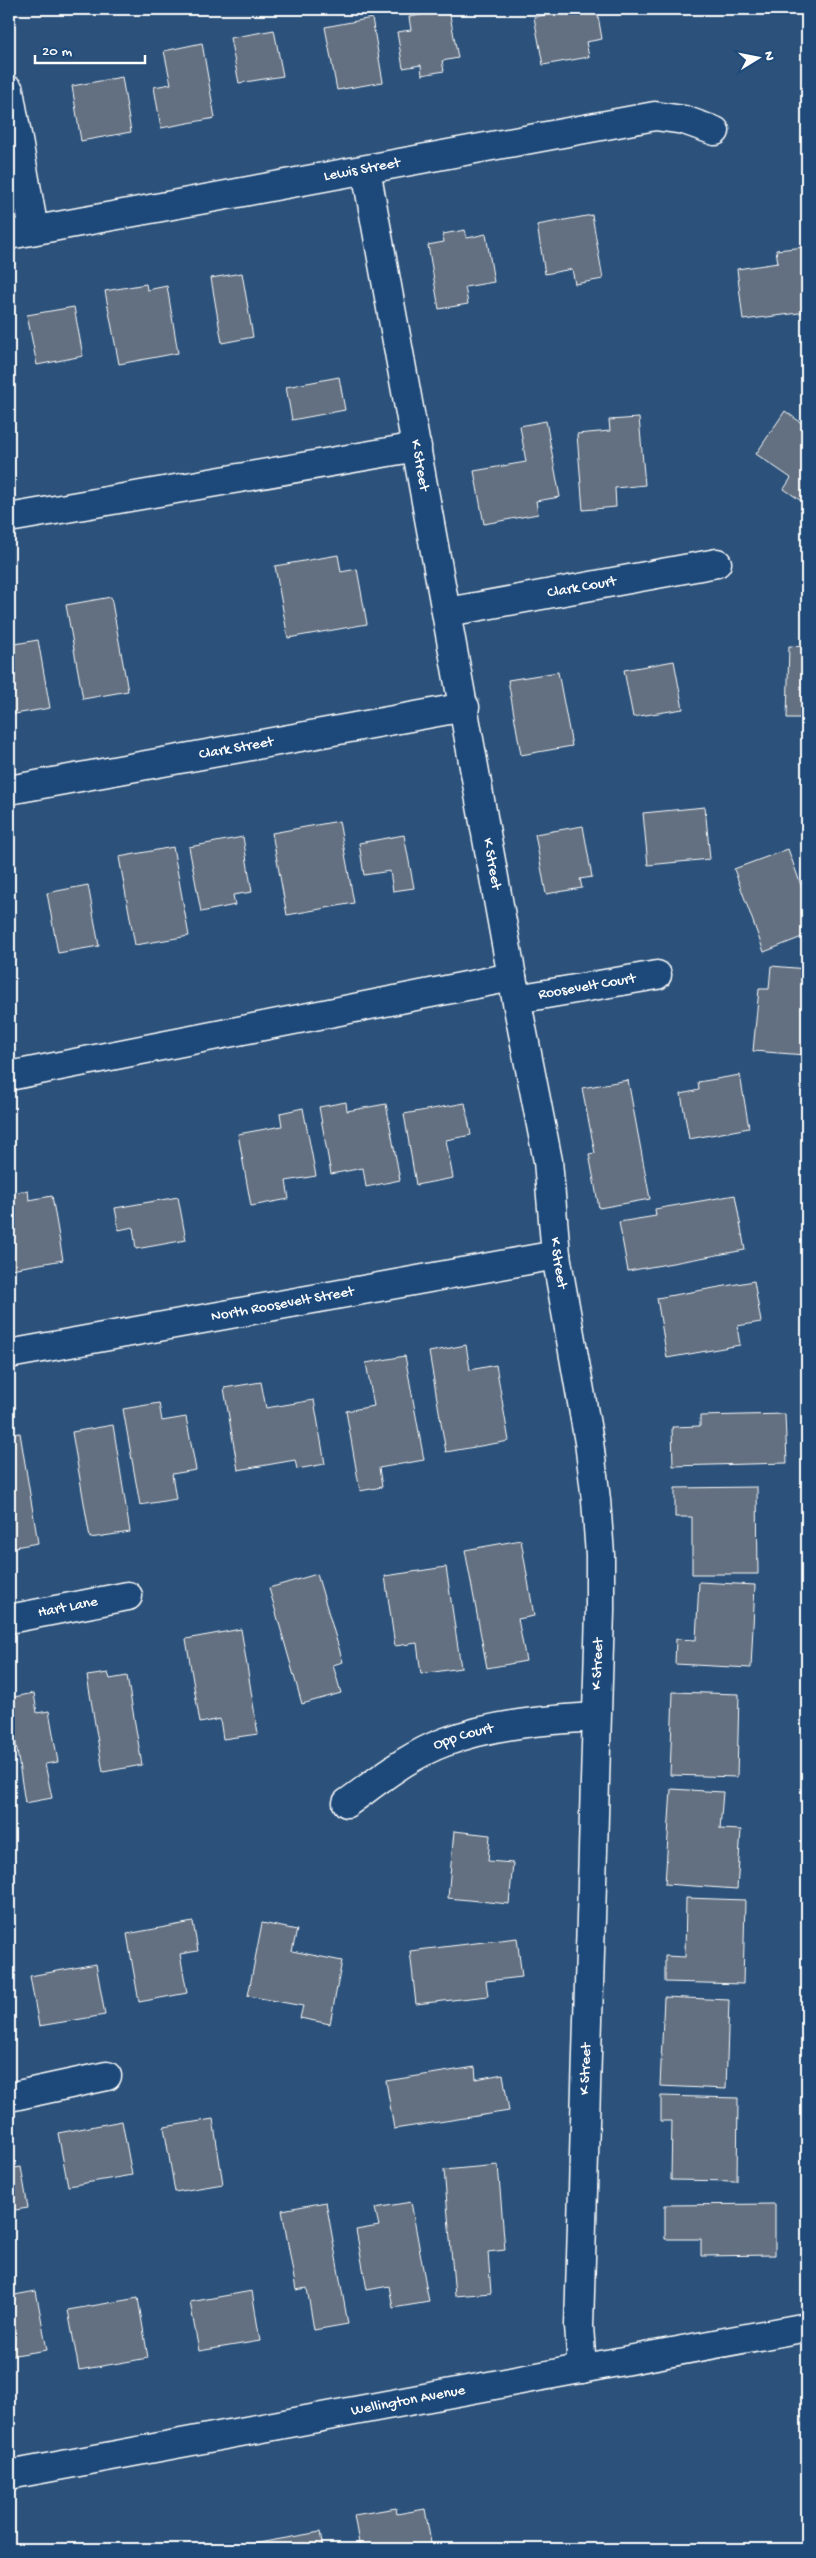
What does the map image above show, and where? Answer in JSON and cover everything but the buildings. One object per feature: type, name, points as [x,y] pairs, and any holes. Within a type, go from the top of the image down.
[{"type":"street","points":[[9,90],[21,233]]},
{"type":"street","name":"Lewis Street","points":[[21,233],[655,116],[684,120],[715,131]]},
{"type":"street","name":"K Street","points":[[366,170],[448,612],[514,988],[548,1161],[556,1255],[596,1500],[600,1583],[579,2326],[582,2368]]},
{"type":"street","points":[[9,518],[417,447]]},
{"type":"street","name":"Clark Court","points":[[448,612],[718,563]]},
{"type":"street","name":"Clark Street","points":[[9,790],[465,707]]},
{"type":"street","name":"Roosevelt Court","points":[[9,1076],[514,988],[657,975]]},
{"type":"street","name":"North Roosevelt Street","points":[[9,1354],[556,1255]]},
{"type":"street","name":"Hart Lane","points":[[9,1619],[128,1596]]},
{"type":"street","name":"Opp Court","points":[[347,1803],[400,1765],[444,1742],[495,1727],[596,1717]]},
{"type":"street","points":[[9,2097],[107,2076]]},
{"type":"street","name":"Wellington Avenue","points":[[9,2475],[807,2327]]}]
